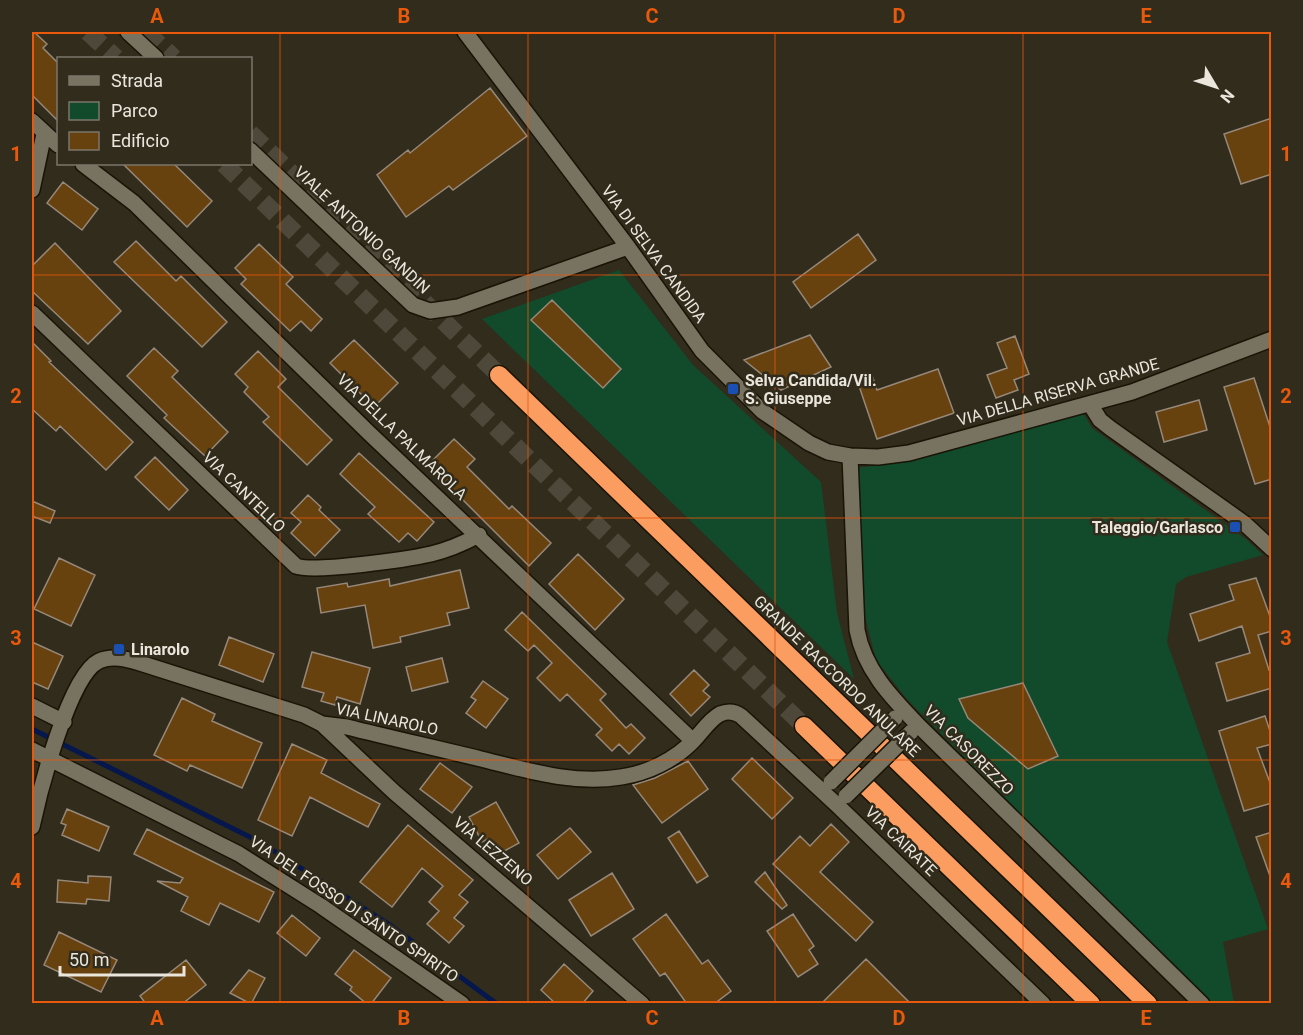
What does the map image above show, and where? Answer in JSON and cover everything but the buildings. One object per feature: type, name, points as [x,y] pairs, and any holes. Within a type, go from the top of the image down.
[{"type":"highway","name":"GRANDE RACCORDO ANULARE","points":[[499,375],[1148,1004]]},
{"type":"highway","points":[[804,726],[1091,1004]]},
{"type":"street","points":[[128,32],[155,57]]},
{"type":"street","name":"VIA DI SELVA CANDIDA","points":[[465,32],[628,247],[702,351],[762,411],[808,443],[828,452],[850,456]]},
{"type":"street","points":[[32,121],[38,135],[32,190]]},
{"type":"street","points":[[38,135],[57,144]]},
{"type":"street","name":"VIALE ANTONIO GANDIN","points":[[252,152],[412,305],[421,309],[446,310],[467,305],[628,247]]},
{"type":"street","name":"VIA DELLA PALMAROLA","points":[[84,165],[134,203],[368,432],[693,741]]},
{"type":"street","name":"VIA CANTELLO","points":[[32,313],[296,566],[310,569],[328,568],[429,554],[479,536]]},
{"type":"street","name":"VIA DELLA RISERVA GRANDE","points":[[850,456],[878,457],[909,453],[1090,404],[1142,388],[1272,339]]},
{"type":"street","points":[[1090,404],[1100,420],[1110,428],[1244,524],[1272,549]]},
{"type":"street","name":"VIA CASOREZZO","points":[[850,456],[859,640],[869,668],[899,714],[1202,1004]]},
{"type":"street","name":"VIA LINAROLO","points":[[32,827],[48,759],[85,673],[99,661],[111,658],[140,663],[304,715],[322,724],[347,727],[528,770],[587,779],[612,778],[639,773],[668,760],[693,741],[714,718],[729,712]]},
{"type":"street","points":[[32,706],[64,722]]},
{"type":"street","name":"VIA CAIRATE","points":[[729,712],[741,716],[842,800],[1043,1004]]},
{"type":"street","points":[[827,787],[899,714]]},
{"type":"street","name":"VIA LEZZENO","points":[[322,724],[394,792],[642,1004]]},
{"type":"street","points":[[842,800],[914,728]]},
{"type":"street","name":"VIA DEL FOSSO DI SANTO SPIRITO","points":[[32,750],[213,839],[262,867],[462,1004]]},
{"type":"green space","points":[[619,270],[693,365],[821,482],[837,613],[854,679],[482,319]]},
{"type":"green space","points":[[1083,413],[1092,428],[1247,540],[1263,555],[1186,577],[1176,584],[1167,642],[1268,929],[1223,942],[1234,1003],[1210,1003],[925,718],[876,660],[865,616],[855,468],[907,462]]},
{"type":"waterway","points":[[32,729],[260,842],[390,925],[497,1004]]},
{"type":"tunnel","points":[[88,32],[115,57]]},
{"type":"tunnel","points":[[146,32],[173,57]]},
{"type":"tunnel","points":[[252,135],[499,375]]},
{"type":"tunnel","points":[[225,165],[804,726]]},
{"type":"place","name":"Selva Candida/Vil. S. Giuseppe","points":[[733,389]]},
{"type":"place","name":"Taleggio/Garlasco","points":[[1235,527]]},
{"type":"place","name":"Linarolo","points":[[119,649]]}]
